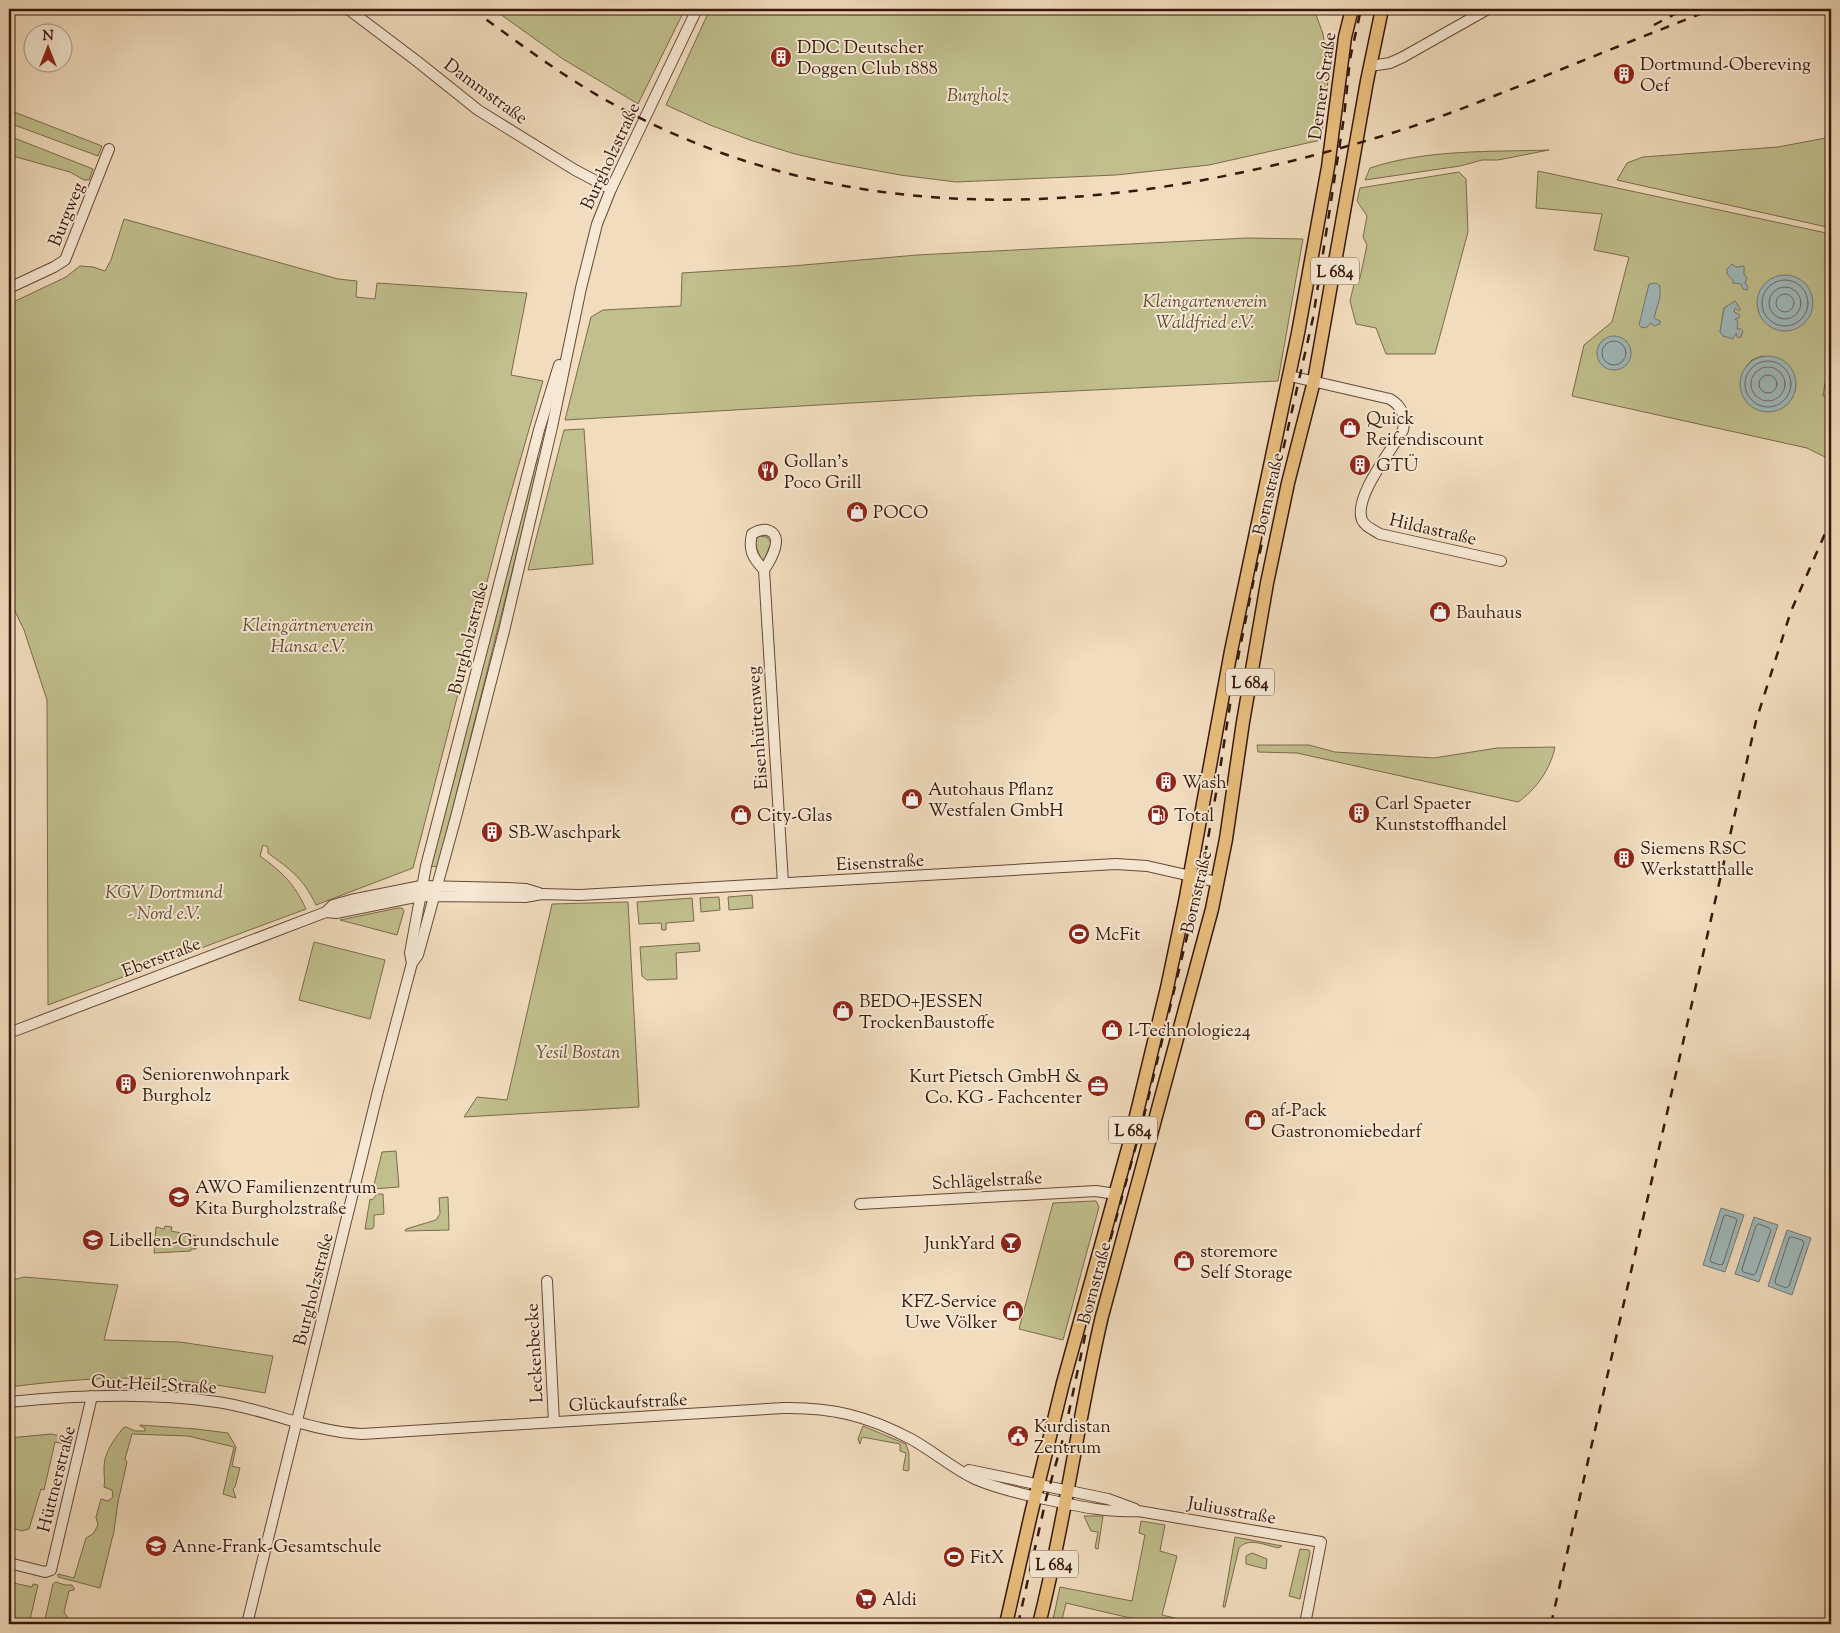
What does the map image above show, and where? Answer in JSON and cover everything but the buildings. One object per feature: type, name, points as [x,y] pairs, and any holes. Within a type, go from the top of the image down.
[{"type":"main road","name":"Derner Straße","points":[[1328,167],[1343,53],[1352,9]]},
{"type":"main road","name":"L 684","points":[[1370,66],[1382,9]]},
{"type":"main road","name":"Bornstraße","points":[[1039,1624],[1052,1575],[1102,1316],[1208,923],[1217,882],[1226,839],[1267,583],[1288,483],[1314,381],[1370,66]]},
{"type":"main road","name":"Bornstraße","points":[[1006,1624],[1063,1383],[1150,1063],[1190,875],[1227,670],[1290,376],[1328,167]]},
{"type":"street","name":"Dammstraße","points":[[348,9],[478,110],[575,170],[611,189]]},
{"type":"street","name":"Burgholzstraße","points":[[247,1624],[412,963],[418,955],[436,891],[504,632],[556,389],[597,224],[611,189],[697,9]]},
{"type":"street","points":[[1370,66],[1381,66],[1397,60],[1488,9]]},
{"type":"street","name":"Burgweg","points":[[9,288],[65,260],[109,149]]},
{"type":"street","name":"Hildastraße","points":[[1290,376],[1390,399],[1396,402],[1403,413],[1403,430],[1363,498],[1361,514],[1363,521],[1368,527],[1380,534],[1501,561]]},
{"type":"street","name":"Burgholzstraße","points":[[412,963],[410,953],[421,891],[520,500],[556,389]]},
{"type":"street","name":"Eisenhüttenweg","points":[[764,570],[783,883]]},
{"type":"street","name":"Eisenstraße","points":[[436,891],[525,898],[542,894],[580,895],[1116,864],[1148,866],[1217,882]]},
{"type":"street","name":"Eberstraße","points":[[9,1033],[326,912],[333,905],[351,900],[421,891],[436,891]]},
{"type":"street","name":"Schlägelstraße","points":[[860,1204],[1088,1191],[1115,1194]]},
{"type":"street","name":"Leckenbecke","points":[[547,1282],[554,1422]]},
{"type":"street","name":"Gut-Heil-Straße","points":[[9,1402],[92,1396],[170,1397],[217,1402],[297,1420]]},
{"type":"street","name":"Hüttnerstraße","points":[[9,1563],[45,1572],[51,1570],[92,1396]]},
{"type":"street","name":"Glückaufstraße","points":[[297,1420],[330,1430],[362,1434],[783,1408],[828,1410],[872,1420],[910,1439],[950,1465],[1002,1489],[1037,1491]]},
{"type":"street","name":"Juliusstraße","points":[[1037,1491],[1067,1498],[1108,1500],[1138,1510],[1321,1542],[1305,1624]]},
{"type":"green space","points":[[493,9],[685,9],[638,104],[563,59]]},
{"type":"green space","name":"Burgholz","points":[[710,9],[1314,9],[1323,34],[1329,72],[1321,140],[1209,165],[1116,175],[956,182],[900,175],[835,163],[795,154],[753,141],[710,125],[666,105]]},
{"type":"green space","points":[[9,110],[102,146],[98,156],[9,123]]},
{"type":"green space","points":[[9,136],[93,169],[89,180],[84,180],[70,172],[9,155]]},
{"type":"green space","points":[[1831,137],[1831,228],[1617,180],[1627,163],[1643,157],[1778,147]]},
{"type":"green space","points":[[1549,150],[1498,160],[1482,160],[1460,166],[1365,180],[1370,168],[1414,157],[1436,154]]},
{"type":"green space","points":[[1538,171],[1831,234],[1831,344],[1823,396],[1831,396],[1831,460],[1807,448],[1572,396],[1584,345],[1612,322],[1629,257],[1594,250],[1602,214],[1536,208]],"holes":[[[1735,302],[1734,312],[1739,317],[1734,319],[1737,329],[1743,331],[1740,338],[1736,332],[1720,332],[1724,308]],[[1762,356],[1788,365],[1794,375],[1795,391],[1746,366],[1752,360]]]},
{"type":"green space","points":[[1459,172],[1466,179],[1468,232],[1435,354],[1386,354],[1376,328],[1356,324],[1350,301],[1354,284],[1360,278],[1367,245],[1363,237],[1367,216],[1357,201],[1360,188]]},
{"type":"green space","points":[[124,219],[338,279],[357,281],[356,297],[375,299],[377,283],[527,293],[511,375],[543,381],[504,516],[413,868],[316,905],[301,881],[268,853],[268,847],[263,845],[260,856],[287,879],[306,909],[48,1005],[47,700],[24,630],[13,607],[9,607],[9,304],[66,277],[80,266],[93,267],[105,271],[111,260]]},
{"type":"green space","name":"Kleingartenverein Waldfried e.V.","points":[[1247,238],[1303,239],[1278,381],[971,396],[565,420],[591,317],[603,310],[681,306],[682,273],[917,255]]},
{"type":"green space","points":[[584,429],[593,564],[528,570],[564,430]]},
{"type":"green space","points":[[535,458],[540,460],[438,867],[429,866]]},
{"type":"green space","points":[[759,536],[767,537],[771,543],[764,560],[761,559],[755,544]]},
{"type":"green space","points":[[1257,745],[1309,745],[1335,752],[1434,758],[1497,748],[1555,747],[1550,763],[1542,778],[1518,802],[1297,753],[1258,752]]},
{"type":"green space","points":[[752,895],[753,908],[729,910],[728,897]]},
{"type":"green space","points":[[719,897],[720,910],[701,912],[700,898]]},
{"type":"green space","points":[[692,898],[694,921],[666,923],[666,930],[662,930],[661,923],[639,924],[637,902]]},
{"type":"green space","name":"Yesil Bostan","points":[[628,902],[639,1107],[464,1117],[477,1097],[507,1100],[552,904]]},
{"type":"green space","points":[[402,908],[404,911],[397,935],[340,920]]},
{"type":"green space","points":[[314,942],[385,960],[370,1019],[299,1000]]},
{"type":"green space","points":[[699,943],[700,951],[676,953],[677,979],[647,980],[642,976],[640,947]]},
{"type":"green space","points":[[396,1151],[399,1187],[373,1189],[382,1152]]},
{"type":"green space","points":[[377,1194],[383,1194],[384,1214],[374,1215],[374,1227],[372,1229],[365,1229],[370,1199],[372,1200]]},
{"type":"green space","points":[[448,1197],[449,1230],[405,1231],[406,1229],[436,1220],[440,1214],[439,1198]]},
{"type":"green space","points":[[1096,1201],[1099,1207],[1063,1340],[1019,1329],[1053,1203]]},
{"type":"green space","points":[[165,1226],[172,1227],[171,1231],[196,1236],[196,1249],[191,1249],[191,1251],[154,1253],[156,1227],[164,1229]]},
{"type":"green space","points":[[24,1277],[118,1285],[104,1340],[180,1342],[273,1356],[265,1393],[226,1386],[140,1378],[84,1380],[9,1387],[9,1281]]},
{"type":"green space","points":[[140,1425],[228,1433],[236,1447],[232,1466],[240,1468],[233,1489],[236,1498],[223,1494],[234,1447],[188,1436],[132,1434],[125,1459],[127,1462],[114,1531],[100,1588],[58,1577],[58,1574],[74,1578],[86,1538],[93,1534],[98,1525],[96,1517],[101,1499],[108,1501],[113,1497],[112,1490],[104,1487],[104,1462],[110,1446],[123,1428],[145,1431],[145,1428]]},
{"type":"green space","points":[[863,1426],[906,1444],[909,1453],[909,1470],[903,1470],[906,1453],[900,1451],[900,1444],[862,1437],[860,1444],[858,1439]]},
{"type":"green space","points":[[51,1434],[71,1438],[70,1445],[55,1442],[44,1490],[41,1489],[29,1529],[22,1531],[9,1527],[9,1438]]},
{"type":"green space","points":[[1084,1516],[1103,1516],[1098,1549],[1095,1548],[1098,1532],[1091,1531]]},
{"type":"green space","points":[[1141,1521],[1165,1525],[1160,1551],[1177,1556],[1162,1615],[1192,1622],[1191,1624],[1177,1622],[1176,1624],[1156,1624],[1066,1603],[1061,1624],[1052,1624],[1060,1587],[1132,1601],[1145,1535],[1139,1533]]},
{"type":"green space","points":[[1235,1537],[1282,1546],[1278,1548],[1252,1542],[1239,1548],[1225,1607],[1223,1607]]},
{"type":"green space","points":[[1300,1549],[1309,1550],[1310,1553],[1300,1599],[1289,1596]]},
{"type":"green space","points":[[1252,1553],[1267,1559],[1266,1569],[1246,1564],[1246,1556]]},
{"type":"green space","points":[[9,1582],[32,1587],[33,1584],[38,1585],[29,1624],[9,1624]]},
{"type":"green space","points":[[56,1582],[72,1585],[74,1588],[74,1590],[69,1591],[64,1612],[68,1618],[61,1624],[44,1624],[53,1584]]},
{"type":"water","points":[[1732,264],[1736,267],[1744,266],[1747,290],[1743,289],[1741,284],[1733,283],[1733,280],[1727,274],[1727,269]]},
{"type":"water","points":[[1785,275],[1796,277],[1805,283],[1811,292],[1813,303],[1811,314],[1805,323],[1796,329],[1785,331],[1774,329],[1765,323],[1759,314],[1757,303],[1759,292],[1765,283],[1774,277]]},
{"type":"water","points":[[1656,283],[1660,286],[1660,297],[1654,318],[1660,321],[1660,324],[1654,326],[1651,323],[1646,328],[1641,327],[1639,325],[1649,284]]},
{"type":"water","points":[[1735,301],[1740,309],[1739,311],[1735,308],[1734,312],[1740,315],[1739,318],[1735,319],[1738,321],[1737,329],[1743,331],[1740,338],[1737,337],[1736,333],[1733,339],[1723,336],[1720,332],[1724,308]]},
{"type":"water","points":[[1614,336],[1621,337],[1626,341],[1630,346],[1630,360],[1626,365],[1621,369],[1614,370],[1607,369],[1602,365],[1598,360],[1597,353],[1598,346],[1602,341],[1607,337]]},
{"type":"water","points":[[1763,356],[1773,356],[1788,364],[1794,373],[1796,384],[1794,395],[1788,404],[1773,412],[1763,412],[1752,407],[1745,400],[1740,389],[1740,379],[1745,368],[1752,361]]},
{"type":"water","points":[[1721,1208],[1744,1215],[1725,1272],[1703,1265]]},
{"type":"water","points":[[1754,1217],[1778,1225],[1759,1282],[1735,1274]]},
{"type":"water","points":[[1787,1230],[1811,1238],[1792,1295],[1768,1286]]},
{"type":"railway","points":[[472,9],[590,91],[632,114],[724,154],[818,181],[913,196],[1009,200],[1105,194],[1201,181],[1297,160],[1392,133],[1464,108],[1713,9]]},
{"type":"railway","points":[[1018,1624],[1046,1499],[1064,1435],[1088,1322],[1144,1116],[1201,878],[1235,673],[1254,578],[1313,318],[1344,117],[1350,59],[1361,9]]},
{"type":"railway","points":[[1654,25],[1684,9]]},
{"type":"railway","points":[[1551,1624],[1756,721],[1791,611],[1831,520]]},
{"type":"place","name":"DDC Deutscher Doggen Club 1888","points":[[781,57]]},
{"type":"place","name":"Dortmund-Obereving Oef","points":[[1624,74]]},
{"type":"place","name":"Quick Reifendiscount","points":[[1350,428]]},
{"type":"place","name":"GTÜ","points":[[1360,465]]},
{"type":"place","name":"Gollan's Poco Grill","points":[[768,471]]},
{"type":"place","name":"POCO","points":[[857,512]]},
{"type":"place","name":"Bauhaus","points":[[1440,612]]},
{"type":"place","name":"Wash","points":[[1166,782]]},
{"type":"place","name":"Autohaus Pflanz Westfalen GmbH","points":[[912,799]]},
{"type":"place","name":"Carl Spaeter Kunststoffhandel","points":[[1359,813]]},
{"type":"place","name":"City-Glas","points":[[741,815]]},
{"type":"place","name":"Total","points":[[1158,815]]},
{"type":"place","name":"SB-Waschpark","points":[[492,832]]},
{"type":"place","name":"Siemens RSC Werkstatthalle","points":[[1624,858]]},
{"type":"place","name":"McFit","points":[[1079,934]]},
{"type":"place","name":"BEDO+JESSEN TrockenBaustoffe","points":[[843,1011]]},
{"type":"place","name":"I-Technologie24","points":[[1112,1030]]},
{"type":"place","name":"Seniorenwohnpark Burgholz","points":[[126,1084]]},
{"type":"place","name":"Kurt Pietsch GmbH & Co. KG - Fachcenter","points":[[1098,1086]]},
{"type":"place","name":"af-Pack Gastronomiebedarf","points":[[1255,1120]]},
{"type":"place","name":"AWO Familienzentrum Kita Burgholzstraße","points":[[179,1197]]},
{"type":"place","name":"Libellen-Grundschule","points":[[93,1240]]},
{"type":"place","name":"JunkYard","points":[[1011,1243]]},
{"type":"place","name":"storemore Self Storage","points":[[1184,1261]]},
{"type":"place","name":"KFZ-Service Uwe Völker","points":[[1013,1311]]},
{"type":"place","name":"Kurdistan Zentrum","points":[[1018,1436]]},
{"type":"place","name":"Anne-Frank-Gesamtschule","points":[[156,1546]]},
{"type":"place","name":"FitX","points":[[954,1557]]},
{"type":"place","name":"Aldi","points":[[866,1599]]},
{"type":"park label","name":"Kleingärtnerverein Hansa e.V.","points":[[308,635]]},
{"type":"park label","name":"KGV Dortmund - Nord e.V.","points":[[164,902]]}]
